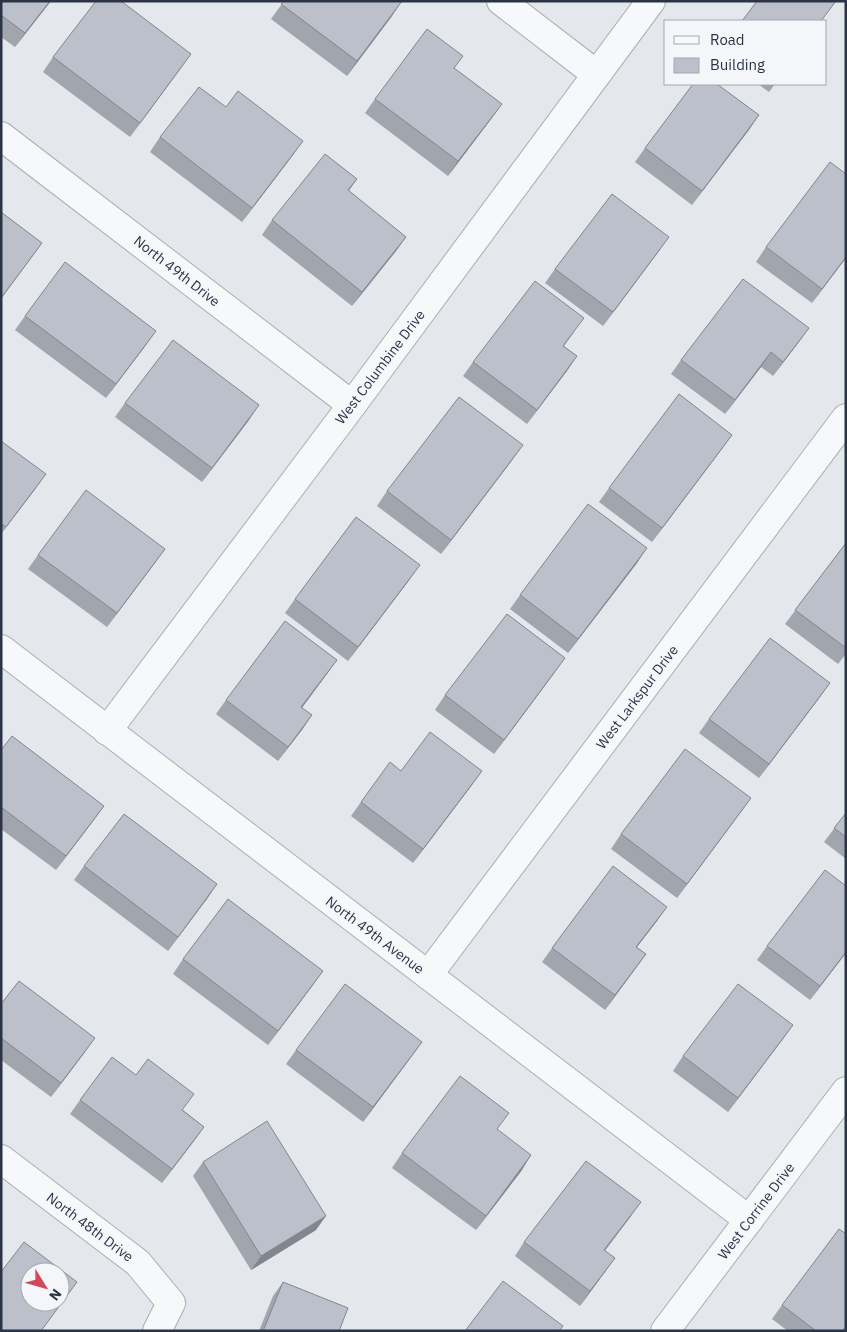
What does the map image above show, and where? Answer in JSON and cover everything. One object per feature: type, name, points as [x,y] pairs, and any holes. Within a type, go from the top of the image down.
[{"type":"street","points":[[501,1],[596,74]]},
{"type":"street","name":"West Columbine Drive","points":[[107,731],[352,405],[651,1]]},
{"type":"street","name":"North 49th Drive","points":[[1,136],[352,405]]},
{"type":"street","name":"West Larkspur Drive","points":[[428,975],[846,418]]},
{"type":"street","name":"North 49th Avenue","points":[[1,649],[749,1220]]},
{"type":"street","name":"West Corrine Drive","points":[[665,1331],[846,1091]]},
{"type":"street","name":"North 48th Drive","points":[[1,1159],[138,1263],[171,1303],[157,1331]]},
{"type":"building","points":[[1,1],[50,1],[25,33],[1,15]]},
{"type":"building","points":[[96,1],[121,1],[191,54],[140,123],[53,57]]},
{"type":"building","points":[[284,1],[402,1],[357,61],[281,4]]},
{"type":"building","points":[[757,1],[836,1],[822,20],[743,20]]},
{"type":"building","points":[[427,29],[463,56],[454,68],[502,104],[458,161],[375,99]]},
{"type":"building","points":[[692,85],[718,85],[759,115],[702,191],[645,148]]},
{"type":"building","points":[[199,87],[226,107],[238,91],[303,141],[252,208],[160,137]]},
{"type":"building","points":[[325,154],[357,179],[348,190],[406,237],[362,292],[272,220]]},
{"type":"building","points":[[830,162],[846,174],[846,257],[822,289],[766,247]]},
{"type":"building","points":[[612,194],[669,237],[613,312],[555,269]]},
{"type":"building","points":[[1,212],[42,243],[1,298]]},
{"type":"building","points":[[65,262],[156,331],[116,384],[25,316]]},
{"type":"building","points":[[743,279],[809,328],[783,362],[771,352],[735,400],[681,360]]},
{"type":"building","points":[[535,281],[584,318],[563,346],[577,356],[537,410],[473,362]]},
{"type":"building","points":[[173,340],[259,405],[212,468],[125,403]]},
{"type":"building","points":[[679,394],[732,435],[662,528],[609,488]]},
{"type":"building","points":[[459,397],[523,445],[451,540],[387,491]]},
{"type":"building","points":[[1,441],[46,474],[6,527],[1,523]]},
{"type":"building","points":[[86,490],[165,549],[117,613],[38,555]]},
{"type":"building","points":[[588,504],[647,548],[578,639],[520,595]]},
{"type":"building","points":[[356,517],[420,565],[358,647],[295,599]]},
{"type":"building","points":[[846,543],[846,648],[795,610]]},
{"type":"building","points":[[507,614],[565,658],[504,740],[445,695]]},
{"type":"building","points":[[285,621],[337,660],[301,707],[312,715],[288,747],[226,700]]},
{"type":"building","points":[[770,638],[830,683],[769,764],[709,719]]},
{"type":"building","points":[[430,732],[482,771],[423,849],[361,802],[390,762],[401,771]]},
{"type":"building","points":[[12,736],[104,806],[66,856],[1,807],[1,750]]},
{"type":"building","points":[[685,749],[751,798],[687,884],[621,834]]},
{"type":"building","points":[[846,813],[846,837],[834,828]]},
{"type":"building","points":[[124,814],[217,884],[178,937],[84,866]]},
{"type":"building","points":[[613,866],[667,907],[636,947],[646,954],[615,995],[552,948]]},
{"type":"building","points":[[825,870],[846,886],[846,952],[820,986],[767,946]]},
{"type":"building","points":[[228,899],[323,971],[278,1031],[183,959]]},
{"type":"building","points":[[19,981],[95,1038],[61,1083],[1,1038],[1,1004]]},
{"type":"building","points":[[345,984],[422,1042],[373,1107],[296,1050]]},
{"type":"building","points":[[738,984],[793,1025],[738,1098],[683,1056]]},
{"type":"building","points":[[112,1057],[136,1075],[148,1059],[194,1094],[182,1110],[204,1127],[172,1169],[80,1100]]},
{"type":"building","points":[[460,1076],[509,1113],[497,1129],[531,1155],[486,1216],[402,1153]]},
{"type":"building","points":[[267,1121],[326,1216],[261,1256],[203,1162]]},
{"type":"building","points":[[586,1161],[641,1202],[604,1250],[615,1258],[590,1291],[524,1242]]},
{"type":"building","points":[[839,1229],[846,1234],[846,1326],[842,1331],[816,1331],[782,1305]]},
{"type":"building","points":[[24,1242],[50,1262],[20,1262],[20,1312],[55,1312],[41,1331],[1,1331],[1,1272]]},
{"type":"building","points":[[70,1277],[77,1282],[70,1292]]},
{"type":"building","points":[[503,1281],[563,1326],[559,1331],[465,1331]]},
{"type":"building","points":[[283,1282],[348,1308],[339,1331],[263,1331]]}]
